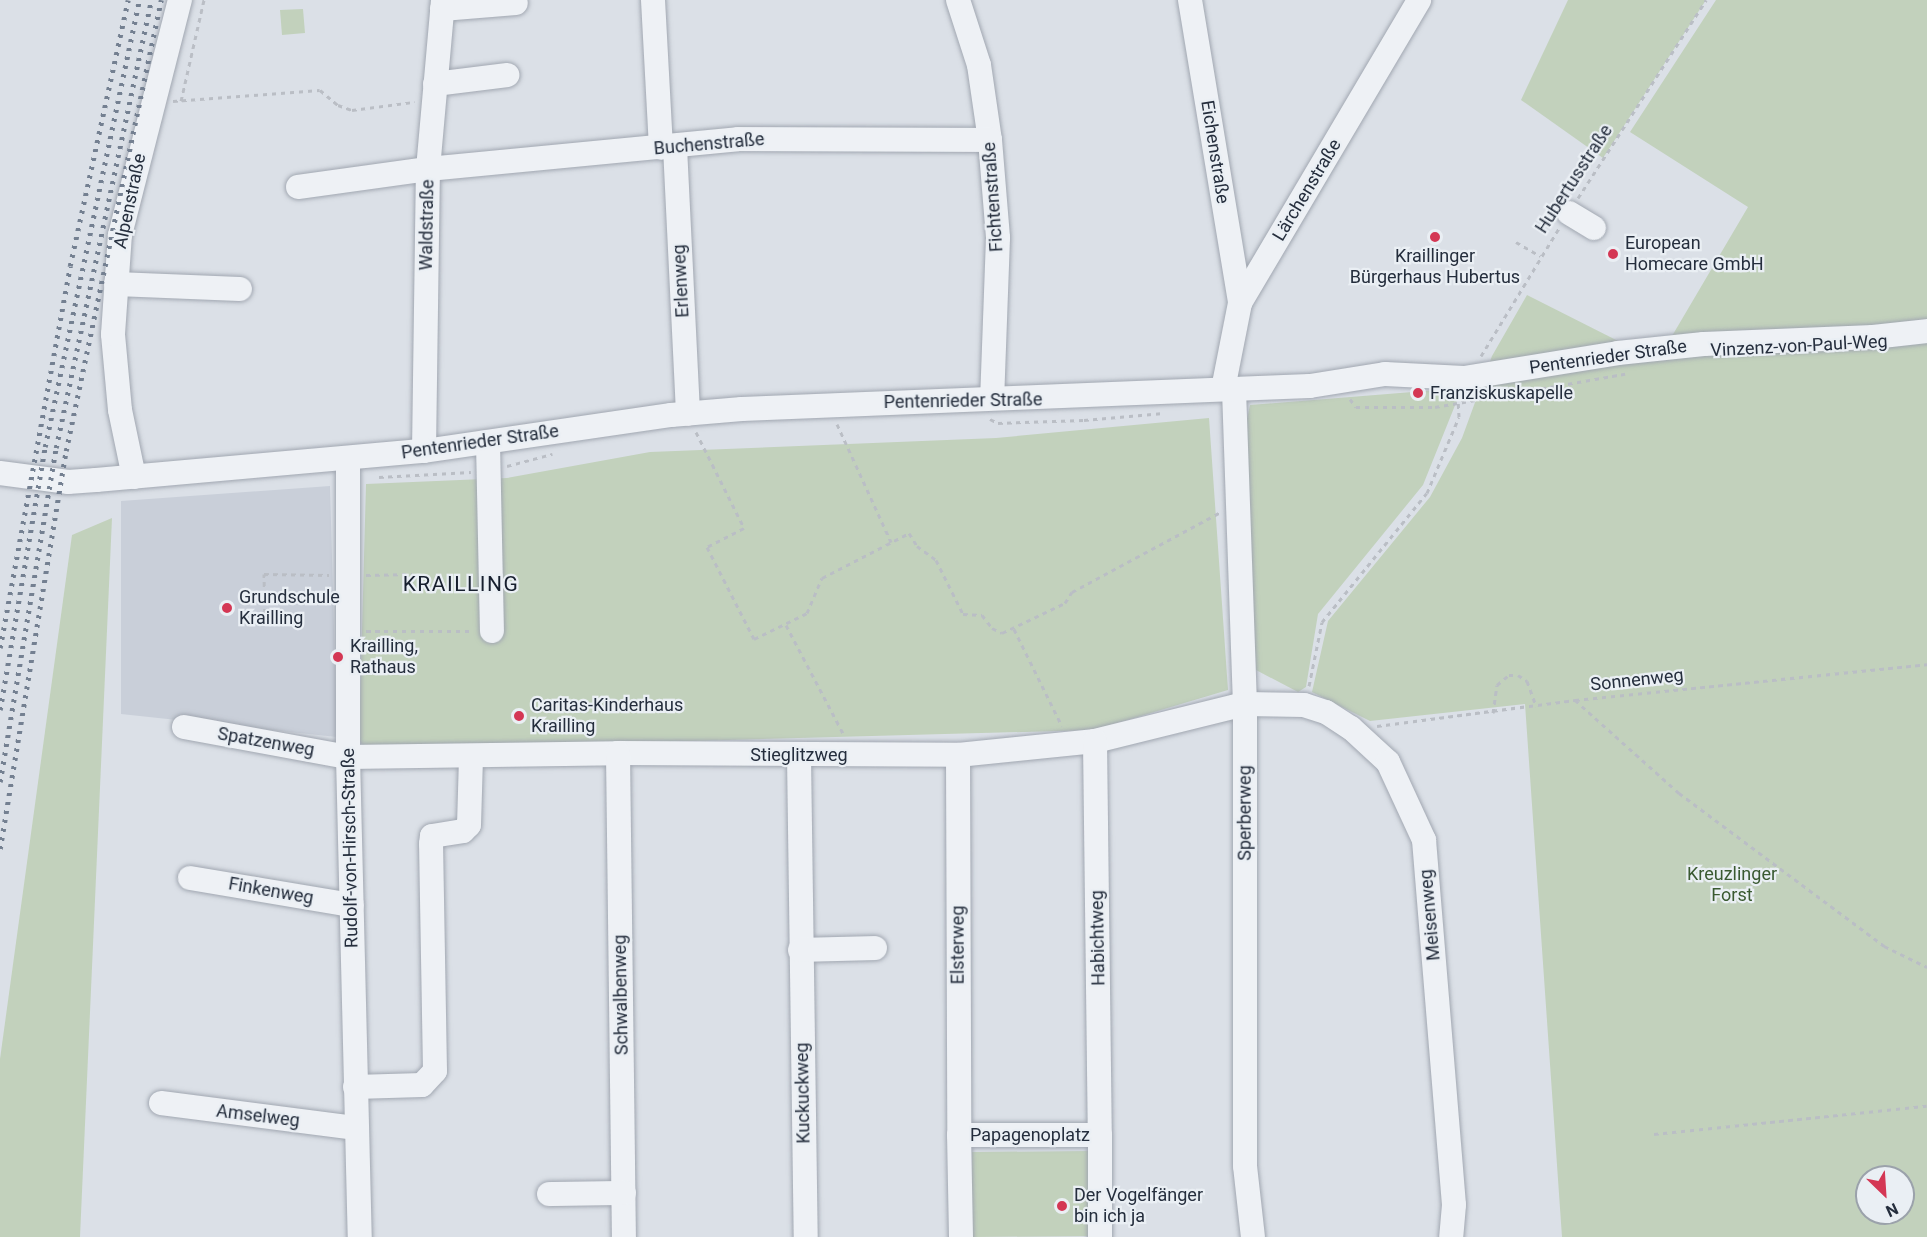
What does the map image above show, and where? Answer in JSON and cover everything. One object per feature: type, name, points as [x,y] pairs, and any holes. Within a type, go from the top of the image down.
[{"type":"street","name":"Alpenstraße","points":[[134,477],[120,410],[113,334],[120,235],[180,0]]},
{"type":"street","name":"Erlenweg","points":[[653,0],[698,422]]},
{"type":"street","name":"Fichtenstraße","points":[[958,0],[979,65],[990,140],[998,238],[992,398]]},
{"type":"street","name":"Eichenstraße","points":[[1190,0],[1240,303]]},
{"type":"street","name":"Lärchenstraße","points":[[1228,389],[1240,303],[1419,0]]},
{"type":"street","points":[[442,5],[516,3]]},
{"type":"street","name":"Waldstraße","points":[[424,451],[428,169],[442,5]]},
{"type":"street","points":[[435,92],[507,75]]},
{"type":"street","name":"Buchenstraße","points":[[298,188],[428,169],[738,140],[827,137],[990,140]]},
{"type":"street","points":[[1569,213],[1594,228]]},
{"type":"street","points":[[116,284],[240,289]]},
{"type":"street","name":"Pentenrieder Straße","points":[[0,473],[68,482],[424,451],[698,422],[832,420],[992,398],[1033,400],[1228,389],[1336,382],[1394,373],[1477,377],[1618,353],[1704,344],[1873,337],[1927,331]]},
{"type":"street","name":"Sperberweg","points":[[1228,389],[1245,704],[1245,1166],[1253,1237]]},
{"type":"street","points":[[488,444],[492,631]]},
{"type":"street","name":"Rudolf-von-Hirsch-Straße","points":[[348,458],[357,575],[346,631],[360,1237]]},
{"type":"street","name":"Meisenweg","points":[[1245,704],[1304,705],[1326,712],[1351,729],[1388,762],[1424,840],[1454,1205],[1451,1237]]},
{"type":"street","name":"Stieglitzweg","points":[[348,757],[618,753],[799,756],[958,755],[1095,741],[1245,704]]},
{"type":"street","name":"Spatzenweg","points":[[184,727],[348,757]]},
{"type":"street","name":"Habichtweg","points":[[1095,741],[1100,1135]]},
{"type":"street","name":"Schwalbenweg","points":[[618,753],[624,1237]]},
{"type":"street","name":"Elsterweg","points":[[958,755],[959,1135]]},
{"type":"street","points":[[355,1087],[422,1085],[435,1071],[431,844],[432,836],[463,831],[469,825],[471,756]]},
{"type":"street","name":"Kuckuckweg","points":[[799,756],[800,950],[806,1237]]},
{"type":"street","name":"Finkenweg","points":[[190,878],[352,905]]},
{"type":"street","points":[[800,950],[875,948]]},
{"type":"street","name":"Amselweg","points":[[161,1103],[356,1128]]},
{"type":"street","name":"Papagenoplatz","points":[[961,1237],[959,1135],[1100,1135],[1100,1237]]},
{"type":"street","points":[[549,1194],[624,1192]]},
{"type":"path","points":[[181,101],[204,0]]},
{"type":"path","name":"Hubertusstraße","points":[[1477,377],[1480,357],[1508,317],[1540,256],[1706,0]]},
{"type":"path","points":[[153,103],[320,90],[339,105],[352,110],[435,92]]},
{"type":"path","points":[[1516,242],[1540,256]]},
{"type":"path","points":[[1336,382],[1356,407],[1461,404],[1629,373]]},
{"type":"path","points":[[1304,705],[1322,622],[1427,493],[1459,417],[1461,404]]},
{"type":"path","points":[[832,420],[850,425]]},
{"type":"path","points":[[832,420],[891,543]]},
{"type":"path","points":[[698,422],[695,429],[744,528],[707,547],[754,639],[807,613],[822,578],[909,533],[916,546],[936,560],[963,614],[982,615],[992,628],[1002,633],[1065,603],[1072,592],[1216,513],[1236,510]]},
{"type":"path","points":[[374,477],[489,471],[558,452]]},
{"type":"path","points":[[265,622],[264,574],[412,574]]},
{"type":"path","points":[[786,625],[855,756]]},
{"type":"path","points":[[1014,629],[1071,743]]},
{"type":"path","points":[[346,631],[492,631]]},
{"type":"path","name":"Sonnenweg","points":[[1351,729],[1493,713],[1575,700],[1927,664]]},
{"type":"path","points":[[1493,713],[1497,685],[1509,675],[1518,675],[1527,681],[1536,706]]},
{"type":"path","points":[[1575,700],[1679,793],[1884,946],[1927,967]]},
{"type":"path","points":[[1654,1134],[1927,1106]]},
{"type":"shaded area","name":"Grundschule Krailling","points":[[330,486],[337,737],[121,714],[121,501]]},
{"type":"green space","points":[[1568,0],[1706,0],[1603,158],[1521,100]]},
{"type":"green space","name":"Kreuzlinger Forst","points":[[1716,0],[1927,0],[1927,1237],[1562,1237],[1525,704],[1370,721],[1312,692],[1328,621],[1430,497],[1462,438],[1492,356],[1527,295],[1626,345],[1672,336],[1748,207],[1630,132]]},
{"type":"green space","points":[[303,9],[305,33],[282,35],[280,10]]},
{"type":"green space","points":[[1462,388],[1423,485],[1318,614],[1306,687],[1298,692],[1256,670],[1244,433],[1250,405]]},
{"type":"green space","points":[[1209,418],[1228,690],[1094,730],[366,750],[359,740],[366,484],[507,478],[650,452],[996,438]]},
{"type":"green space","points":[[112,518],[80,1237],[0,1237],[0,1059],[72,535]]},
{"type":"green space","points":[[1094,1151],[1094,1236],[972,1237],[972,1152]]},
{"type":"railway","points":[[0,648],[70,266],[128,0]]},
{"type":"railway","points":[[0,710],[45,447],[139,0]]},
{"type":"railway","points":[[0,782],[56,448],[151,0]]},
{"type":"railway","points":[[0,849],[66,451],[161,0]]},
{"type":"place","name":"Kraillinger Bürgerhaus Hubertus","points":[[1435,237]]},
{"type":"place","name":"European Homecare GmbH","points":[[1613,254]]},
{"type":"place","name":"Franziskuskapelle","points":[[1418,393]]},
{"type":"place","name":"Grundschule Krailling","points":[[227,608]]},
{"type":"place","name":"Krailling, Rathaus","points":[[338,657]]},
{"type":"place","name":"Caritas-Kinderhaus Krailling","points":[[519,716]]},
{"type":"place","name":"Der Vogelfänger bin ich ja","points":[[1062,1206]]},
{"type":"district","name":"KRAILLING","points":[[461,584]]}]
